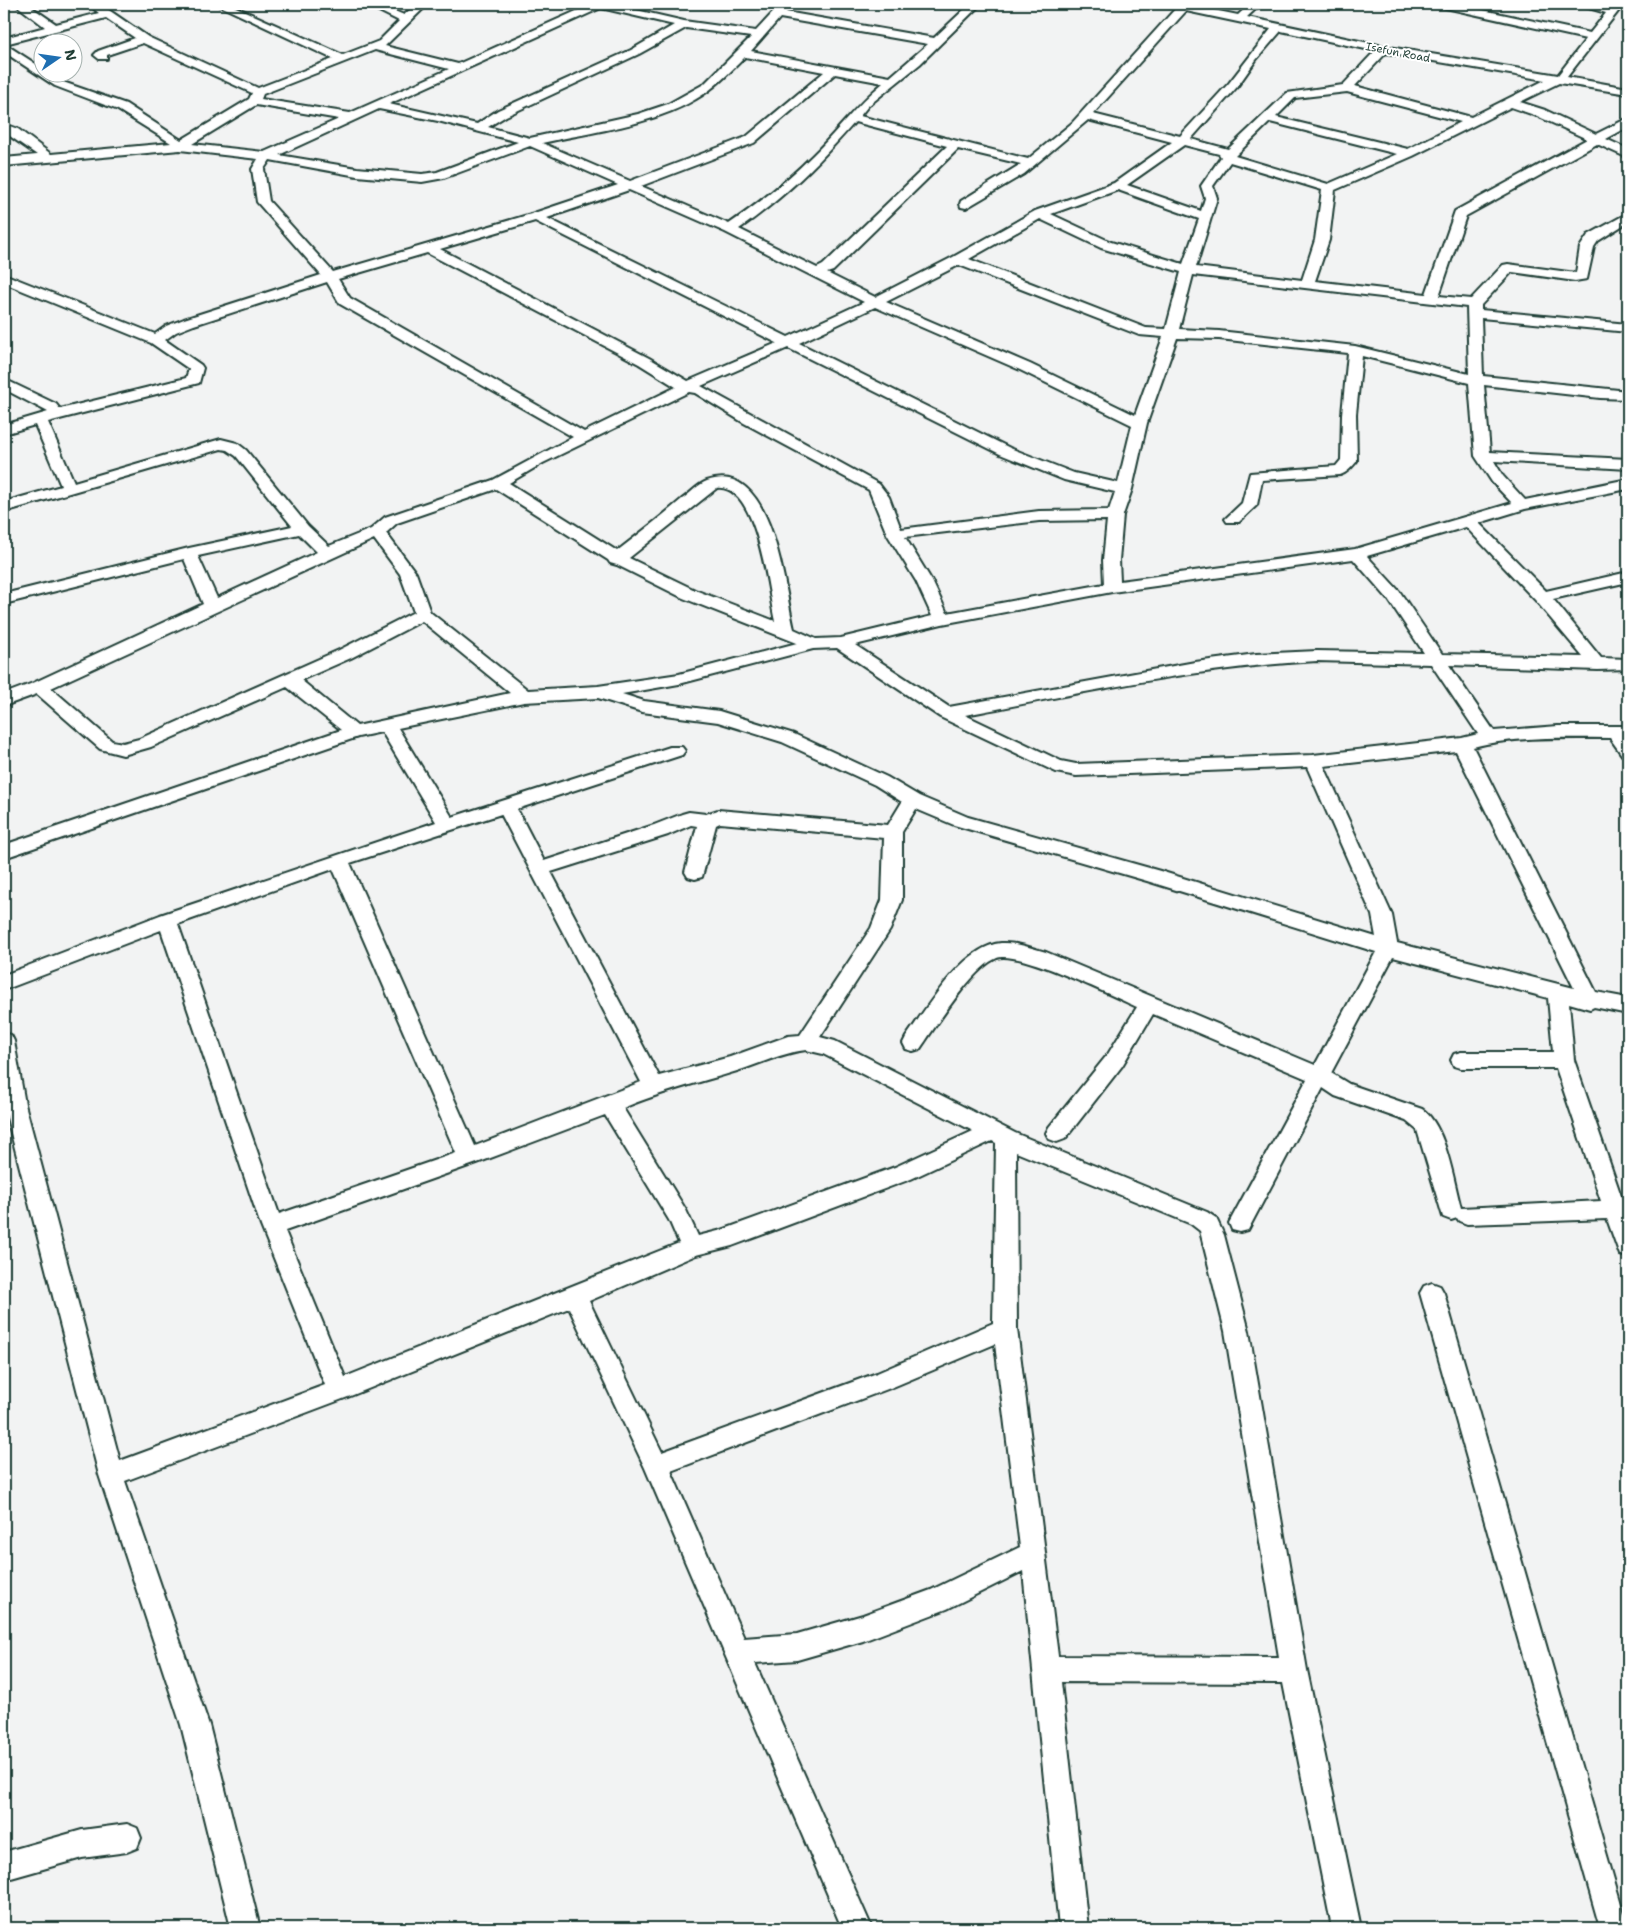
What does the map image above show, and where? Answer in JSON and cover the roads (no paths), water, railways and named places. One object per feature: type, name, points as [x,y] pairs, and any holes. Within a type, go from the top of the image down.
[{"type":"street","points":[[20,4],[52,27]]},
{"type":"street","points":[[93,4],[144,39],[256,97],[351,117]]},
{"type":"street","points":[[221,4],[343,59]]},
{"type":"street","points":[[370,4],[404,19]]},
{"type":"street","points":[[180,146],[256,97],[384,43],[396,31],[404,19],[423,4]]},
{"type":"street","points":[[583,437],[345,301],[330,277],[264,202],[258,169],[266,156],[351,117],[380,106],[599,4],[684,24],[758,35]]},
{"type":"street","points":[[4,162],[180,146],[266,156],[357,172],[422,178],[440,175],[530,142],[641,117],[672,107],[708,86],[742,53],[787,4]]},
{"type":"street","points":[[962,4],[975,5]]},
{"type":"street","name":"Isefun Road","points":[[1170,4],[1243,15],[1396,47],[1628,91]]},
{"type":"street","points":[[1243,15],[1256,4]]},
{"type":"street","points":[[1441,4],[1594,37]]},
{"type":"street","points":[[1086,116],[1184,139],[1223,151],[1227,157],[1329,188],[1409,153],[1471,121],[1512,103],[1560,77],[1616,8],[1586,4]]},
{"type":"street","points":[[730,228],[773,199],[818,158],[852,118],[890,81],[916,62],[975,5]]},
{"type":"street","points":[[966,204],[1001,184],[1030,163],[1086,116],[1093,104],[1107,92],[1186,5]]},
{"type":"street","name":"Isefun Road","points":[[1186,5],[1278,28],[1383,49],[1628,86]]},
{"type":"street","points":[[7,43],[52,27],[109,14]]},
{"type":"street","points":[[777,14],[935,42]]},
{"type":"street","points":[[479,128],[502,113],[635,52],[684,24]]},
{"type":"street","points":[[4,700],[39,687],[327,552],[377,532],[391,520],[498,483],[583,437],[875,302],[958,260],[1040,214],[1118,186],[1184,139],[1233,85],[1252,58],[1278,28]]},
{"type":"street","points":[[103,57],[100,55],[102,53],[144,39]]},
{"type":"street","points":[[7,43],[59,84],[122,107],[174,140],[180,146]]},
{"type":"street","points":[[376,47],[459,68]]},
{"type":"street","points":[[1346,88],[1383,49]]},
{"type":"street","points":[[742,53],[890,81]]},
{"type":"street","points":[[156,340],[172,329],[189,322],[330,277],[430,249],[536,216],[631,185],[750,140],[832,70]]},
{"type":"street","points":[[1112,587],[1111,560],[1115,516],[1124,489],[1140,423],[1171,335],[1188,270],[1206,217],[1211,198],[1206,186],[1227,157],[1291,95],[1346,88],[1471,121]]},
{"type":"street","points":[[1512,103],[1541,113],[1628,154]]},
{"type":"street","points":[[380,106],[479,128],[530,142],[730,228],[875,302],[1025,367],[1140,423]]},
{"type":"street","points":[[852,118],[1030,163]]},
{"type":"street","points":[[1267,118],[1409,153]]},
{"type":"street","points":[[1431,300],[1460,214],[1628,122]]},
{"type":"street","points":[[4,128],[14,132],[49,158]]},
{"type":"street","points":[[817,272],[828,268],[956,144]]},
{"type":"street","points":[[1118,186],[1206,217]]},
{"type":"street","points":[[1307,285],[1322,240],[1329,188]]},
{"type":"street","points":[[1040,214],[1106,245],[1188,270],[1431,300],[1474,308],[1628,328]]},
{"type":"street","points":[[536,216],[1005,451],[1069,477],[1124,489]]},
{"type":"street","points":[[1522,505],[1497,479],[1483,456],[1476,380],[1474,308],[1508,268],[1575,277],[1582,276],[1589,242],[1628,218]]},
{"type":"street","points":[[430,249],[585,329],[688,387],[700,390],[749,420],[874,487],[881,497],[895,534],[924,581],[942,619]]},
{"type":"street","points":[[958,260],[1144,332],[1171,335],[1219,335],[1355,350],[1476,380],[1600,394],[1628,395]]},
{"type":"street","points":[[4,278],[156,340],[196,368],[194,380],[57,414],[40,421],[4,430]]},
{"type":"street","points":[[1232,519],[1249,505],[1255,476],[1340,470],[1349,461],[1349,414],[1355,350]]},
{"type":"street","points":[[4,383],[51,407],[57,414]]},
{"type":"street","points":[[40,421],[70,490]]},
{"type":"street","points":[[4,506],[70,490],[222,444],[232,446],[241,452],[302,529],[327,552]]},
{"type":"street","points":[[1483,456],[1628,464]]},
{"type":"street","points":[[616,560],[710,485],[724,482],[736,486],[748,499],[762,528],[786,630]]},
{"type":"street","points":[[498,483],[558,524],[616,560],[690,595],[786,630],[813,644]]},
{"type":"street","points":[[4,852],[354,732],[386,724],[524,696],[598,692],[679,679],[813,644],[841,643],[942,619],[1112,587],[1357,554],[1522,505],[1610,486],[1628,484]]},
{"type":"street","points":[[895,534],[1039,516],[1115,516]]},
{"type":"street","points":[[1469,521],[1542,597],[1598,665]]},
{"type":"street","points":[[4,599],[190,553],[302,529]]},
{"type":"street","points":[[377,532],[408,573],[423,614],[524,696]]},
{"type":"street","points":[[190,553],[212,605]]},
{"type":"street","points":[[1357,554],[1394,596],[1489,737]]},
{"type":"street","points":[[1542,597],[1628,576]]},
{"type":"street","points":[[39,687],[106,745],[123,750],[145,743],[287,678],[345,654],[423,614]]},
{"type":"street","points":[[841,643],[946,713],[1056,766],[1076,770],[1313,761],[1462,744],[1489,737],[1558,732],[1622,732],[1628,751]]},
{"type":"street","points":[[946,713],[1196,667],[1256,658],[1317,656],[1598,665],[1628,664]]},
{"type":"street","points":[[287,678],[354,732]]},
{"type":"street","points":[[598,692],[642,706],[719,717],[788,738],[880,781],[912,800],[961,821],[1153,876],[1388,948],[1558,993],[1628,1006]]},
{"type":"street","points":[[386,724],[447,824]]},
{"type":"street","points":[[1462,744],[1590,1000]]},
{"type":"street","points":[[4,983],[167,920],[339,860],[676,751]]},
{"type":"street","points":[[1240,1223],[1388,948],[1382,915],[1313,761]]},
{"type":"street","points":[[806,1042],[880,930],[892,900],[893,832],[912,800]]},
{"type":"street","points":[[506,806],[654,1086]]},
{"type":"street","points":[[540,869],[660,830],[689,818],[708,821],[722,816],[893,832]]},
{"type":"street","points":[[695,872],[708,821]]},
{"type":"street","points":[[339,860],[469,1157]]},
{"type":"street","points":[[167,920],[272,1226],[339,1390]]},
{"type":"street","points":[[913,1043],[955,986],[978,961],[990,953],[1002,950],[1039,957],[1320,1076],[1342,1090],[1414,1115],[1427,1127],[1459,1213],[1614,1210]]},
{"type":"street","points":[[1558,993],[1564,1060],[1628,1248]]},
{"type":"street","points":[[1057,1133],[1115,1060],[1149,1004]]},
{"type":"street","points":[[4,1041],[14,1104],[111,1475],[195,1725],[245,1928]]},
{"type":"street","points":[[272,1226],[469,1157],[654,1086],[734,1064],[788,1044],[806,1042],[828,1047],[1000,1135],[1199,1218],[1210,1230],[1237,1331],[1294,1670],[1347,1928]]},
{"type":"street","points":[[1461,1060],[1564,1060]]},
{"type":"street","points":[[610,1104],[678,1216],[692,1247]]},
{"type":"street","points":[[111,1475],[339,1390],[692,1247],[733,1236],[904,1174],[1000,1135]]},
{"type":"street","points":[[1000,1135],[1005,1152],[1005,1329],[1034,1553],[1073,1928]]},
{"type":"street","points":[[1432,1293],[1615,1928]]},
{"type":"street","points":[[574,1296],[656,1465],[857,1928]]},
{"type":"street","points":[[656,1465],[885,1380],[1005,1329]]},
{"type":"street","points":[[737,1650],[797,1647],[863,1628],[938,1600],[1034,1553]]},
{"type":"street","points":[[1045,1669],[1294,1670]]},
{"type":"street","points":[[4,1866],[82,1844],[127,1838]]}]
